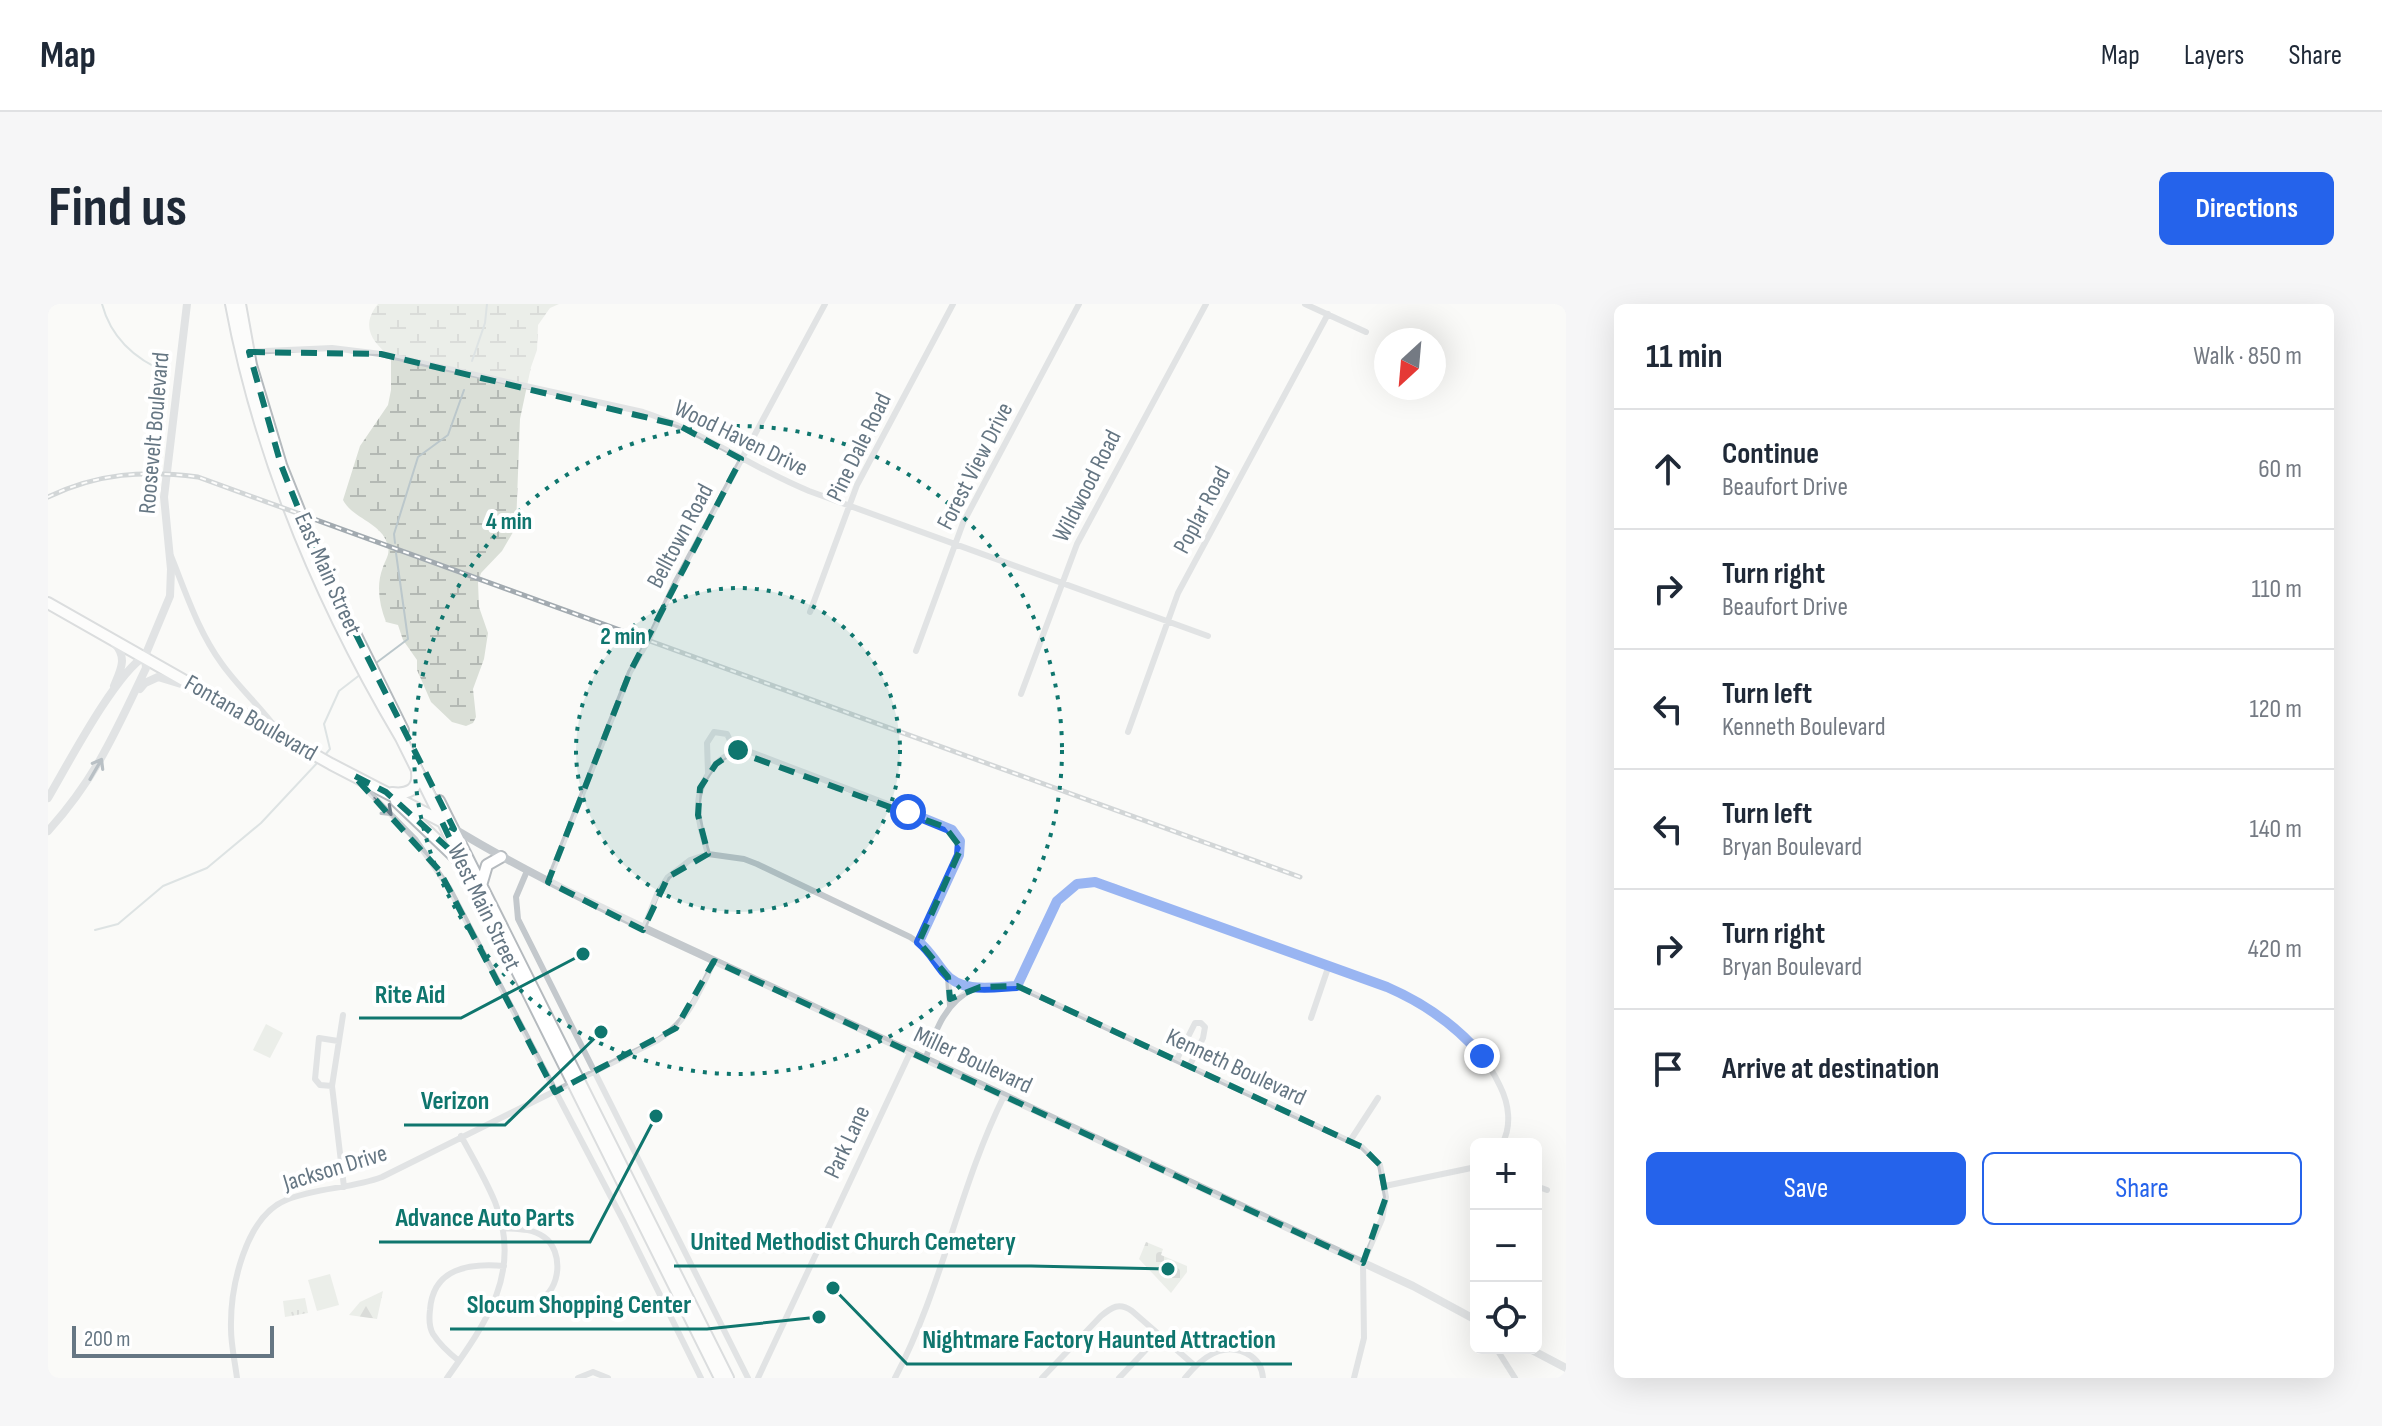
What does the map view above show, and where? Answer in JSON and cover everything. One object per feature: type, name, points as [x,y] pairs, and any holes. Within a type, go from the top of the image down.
[{"type":"main road","name":"East Main Street","points":[[231,304],[281,465],[320,563],[366,669],[442,822]]},
{"type":"main road","name":"East Main Street","points":[[240,304],[244,352]]},
{"type":"main road","name":"Fontana Boulevard","points":[[48,603],[316,756],[456,830]]},
{"type":"main road","name":"East Main Street","points":[[366,669],[456,830]]},
{"type":"main road","points":[[386,792],[403,794],[411,791],[416,785],[416,771]]},
{"type":"main road","points":[[386,792],[463,865]]},
{"type":"main road","name":"West Main Street","points":[[442,822],[728,1378]]},
{"type":"main road","name":"West Main Street","points":[[456,830],[720,1378]]},
{"type":"main road","points":[[482,882],[487,865],[501,857]]},
{"type":"street","name":"Roosevelt Boulevard","points":[[48,831],[84,790],[112,742],[146,668],[145,656],[170,596],[172,581],[164,497],[187,304]]},
{"type":"street","points":[[185,318],[193,304]]},
{"type":"street","name":"Belltown Road","points":[[548,882],[630,672],[825,304]]},
{"type":"street","name":"Pine Dale Road","points":[[810,612],[867,463],[953,304]]},
{"type":"street","name":"Forest View Drive","points":[[916,651],[978,493],[1079,304]]},
{"type":"street","name":"Wildwood Road","points":[[1021,694],[1077,544],[1206,304]]},
{"type":"street","points":[[1305,304],[1366,332]]},
{"type":"street","name":"Poplar Road","points":[[1128,732],[1187,575],[1328,314]]},
{"type":"street","name":"Wood Haven Drive","points":[[244,352],[332,348],[394,356],[643,412],[678,425],[797,486],[1208,636]]},
{"type":"street","points":[[169,549],[190,606],[211,648],[281,735]]},
{"type":"street","points":[[109,637],[120,649],[123,661],[112,694]]},
{"type":"street","name":"Roosevelt Boulevard","points":[[48,798],[112,694],[135,662],[145,656]]},
{"type":"street","points":[[128,706],[145,683],[158,677],[175,681],[221,706],[240,710]]},
{"type":"street","points":[[119,684],[134,693]]},
{"type":"street","points":[[708,774],[707,743],[714,732],[727,734],[735,751]]},
{"type":"street","points":[[643,930],[657,894],[668,877],[690,860],[708,854],[697,804],[700,788],[708,774],[721,759],[735,751],[748,751],[938,823],[957,834],[961,848],[959,855],[919,942]]},
{"type":"street","points":[[353,775],[415,839],[449,888],[624,1222],[701,1378]]},
{"type":"street","name":"Miller Boulevard","points":[[456,830],[527,871],[643,930],[1363,1263],[1470,1317]]},
{"type":"street","name":"Kenneth Boulevard","points":[[708,854],[757,864],[919,942],[928,949],[948,977],[973,989],[1017,986],[1350,1141],[1362,1147],[1380,1165],[1385,1186]]},
{"type":"street","points":[[527,871],[516,897],[518,919],[748,1378]]},
{"type":"street","points":[[1017,986],[1057,901],[1069,888],[1086,882],[1115,887],[1329,965],[1414,1000],[1461,1033],[1482,1056],[1502,1089],[1508,1119],[1505,1138]]},
{"type":"street","name":"Jackson Drive","points":[[237,1378],[231,1318],[243,1256],[254,1227],[267,1211],[285,1200],[306,1193],[382,1177],[658,1040],[676,1028],[695,1002],[714,961]]},
{"type":"street","points":[[1311,1018],[1329,965]]},
{"type":"street","points":[[948,977],[950,1006]]},
{"type":"street","points":[[925,1060],[950,1006],[973,989]]},
{"type":"street","points":[[343,1015],[332,1086],[344,1187]]},
{"type":"street","points":[[1177,1059],[1191,1028],[1195,1023],[1201,1023],[1205,1027],[1204,1034],[1190,1065]]},
{"type":"street","points":[[332,1086],[320,1085],[315,1079],[319,1038],[338,1041]]},
{"type":"street","name":"Park Lane","points":[[758,1378],[910,1053]]},
{"type":"street","points":[[895,1378],[923,1319],[982,1143],[1004,1096]]},
{"type":"street","points":[[1350,1141],[1378,1098]]},
{"type":"street","points":[[447,1378],[496,1300],[504,1266],[502,1228],[491,1194],[461,1136]]},
{"type":"street","points":[[1354,1378],[1364,1338],[1363,1263],[1384,1212],[1385,1186],[1470,1168]]},
{"type":"street","points":[[1542,1188],[1547,1190]]},
{"type":"street","points":[[496,1300],[520,1305],[542,1299],[551,1290],[558,1267],[552,1244],[543,1235],[529,1229],[502,1228]]},
{"type":"street","points":[[459,1361],[431,1331],[430,1303],[437,1286],[446,1274],[459,1268],[482,1264],[504,1266]]},
{"type":"street","points":[[1042,1378],[1112,1307],[1128,1308],[1194,1365]]},
{"type":"street","points":[[1119,1378],[1160,1335]]},
{"type":"street","points":[[1185,1378],[1194,1365],[1218,1351],[1238,1350],[1257,1360],[1263,1378]]},
{"type":"street","points":[[1500,1354],[1515,1378]]},
{"type":"street","points":[[1539,1354],[1566,1368]]},
{"type":"street","points":[[578,1378],[593,1372],[608,1378]]},
{"type":"highlighted area","points":[[249,352],[381,354],[678,425],[741,459],[630,672],[548,882],[643,930],[668,877],[708,854],[698,815],[700,788],[716,764],[735,751],[945,827],[961,848],[919,942],[948,977],[950,999],[980,987],[1017,986],[1362,1147],[1380,1165],[1386,1197],[1363,1263],[714,961],[676,1028],[555,1092],[439,870],[353,775],[386,792],[459,858],[442,822],[454,829],[320,563],[281,465]]},
{"type":"green space","points":[[378,304],[559,304],[550,308],[538,325],[537,350],[520,419],[516,527],[502,551],[481,573],[478,582],[479,607],[488,633],[484,659],[473,689],[476,717],[473,723],[466,726],[452,722],[431,702],[417,670],[417,660],[403,640],[398,625],[386,622],[379,588],[388,553],[387,543],[379,530],[353,512],[343,500],[360,446],[388,405],[391,390],[391,357],[378,345],[369,326]]},
{"type":"green space","points":[[266,1024],[283,1033],[270,1058],[253,1050]]},
{"type":"green space","points":[[1146,1242],[1163,1249],[1161,1255],[1187,1266],[1187,1272],[1171,1293],[1139,1259]]},
{"type":"green space","points":[[330,1274],[339,1305],[317,1311],[308,1280]]},
{"type":"green space","points":[[383,1291],[377,1319],[349,1315],[360,1302]]},
{"type":"green space","points":[[305,1298],[308,1313],[285,1317],[283,1301]]},
{"type":"waterway","points":[[102,304],[112,327],[126,346],[145,362],[168,373]]},
{"type":"waterway","points":[[472,361],[485,323],[487,304]]},
{"type":"waterway","points":[[395,543],[394,534],[418,457],[448,435],[464,390]]},
{"type":"waterway","points":[[376,663],[408,639],[396,553]]},
{"type":"waterway","points":[[325,755],[330,749],[324,724],[339,691],[361,674]]},
{"type":"waterway","points":[[95,930],[118,924],[163,886],[207,868],[261,823],[318,762]]},
{"type":"railway","points":[[48,497],[85,483],[122,475],[198,477],[1300,877]]},
{"type":"place","name":"Rite Aid","points":[[583,954]]},
{"type":"place","name":"Verizon","points":[[601,1032]]},
{"type":"place","name":"Advance Auto Parts","points":[[656,1116]]},
{"type":"place","name":"United Methodist Church Cemetery","points":[[1168,1269]]},
{"type":"place","name":"Nightmare Factory Haunted Attraction","points":[[833,1288]]},
{"type":"place","name":"Slocum Shopping Center","points":[[819,1317]]},
{"type":"route","points":[[908,812],[952,830],[960,841],[959,855],[919,942],[928,949],[948,977],[961,984],[973,989],[1017,986],[1057,901],[1069,888],[1095,882],[1387,987],[1430,1009],[1461,1033],[1482,1056]]}]
